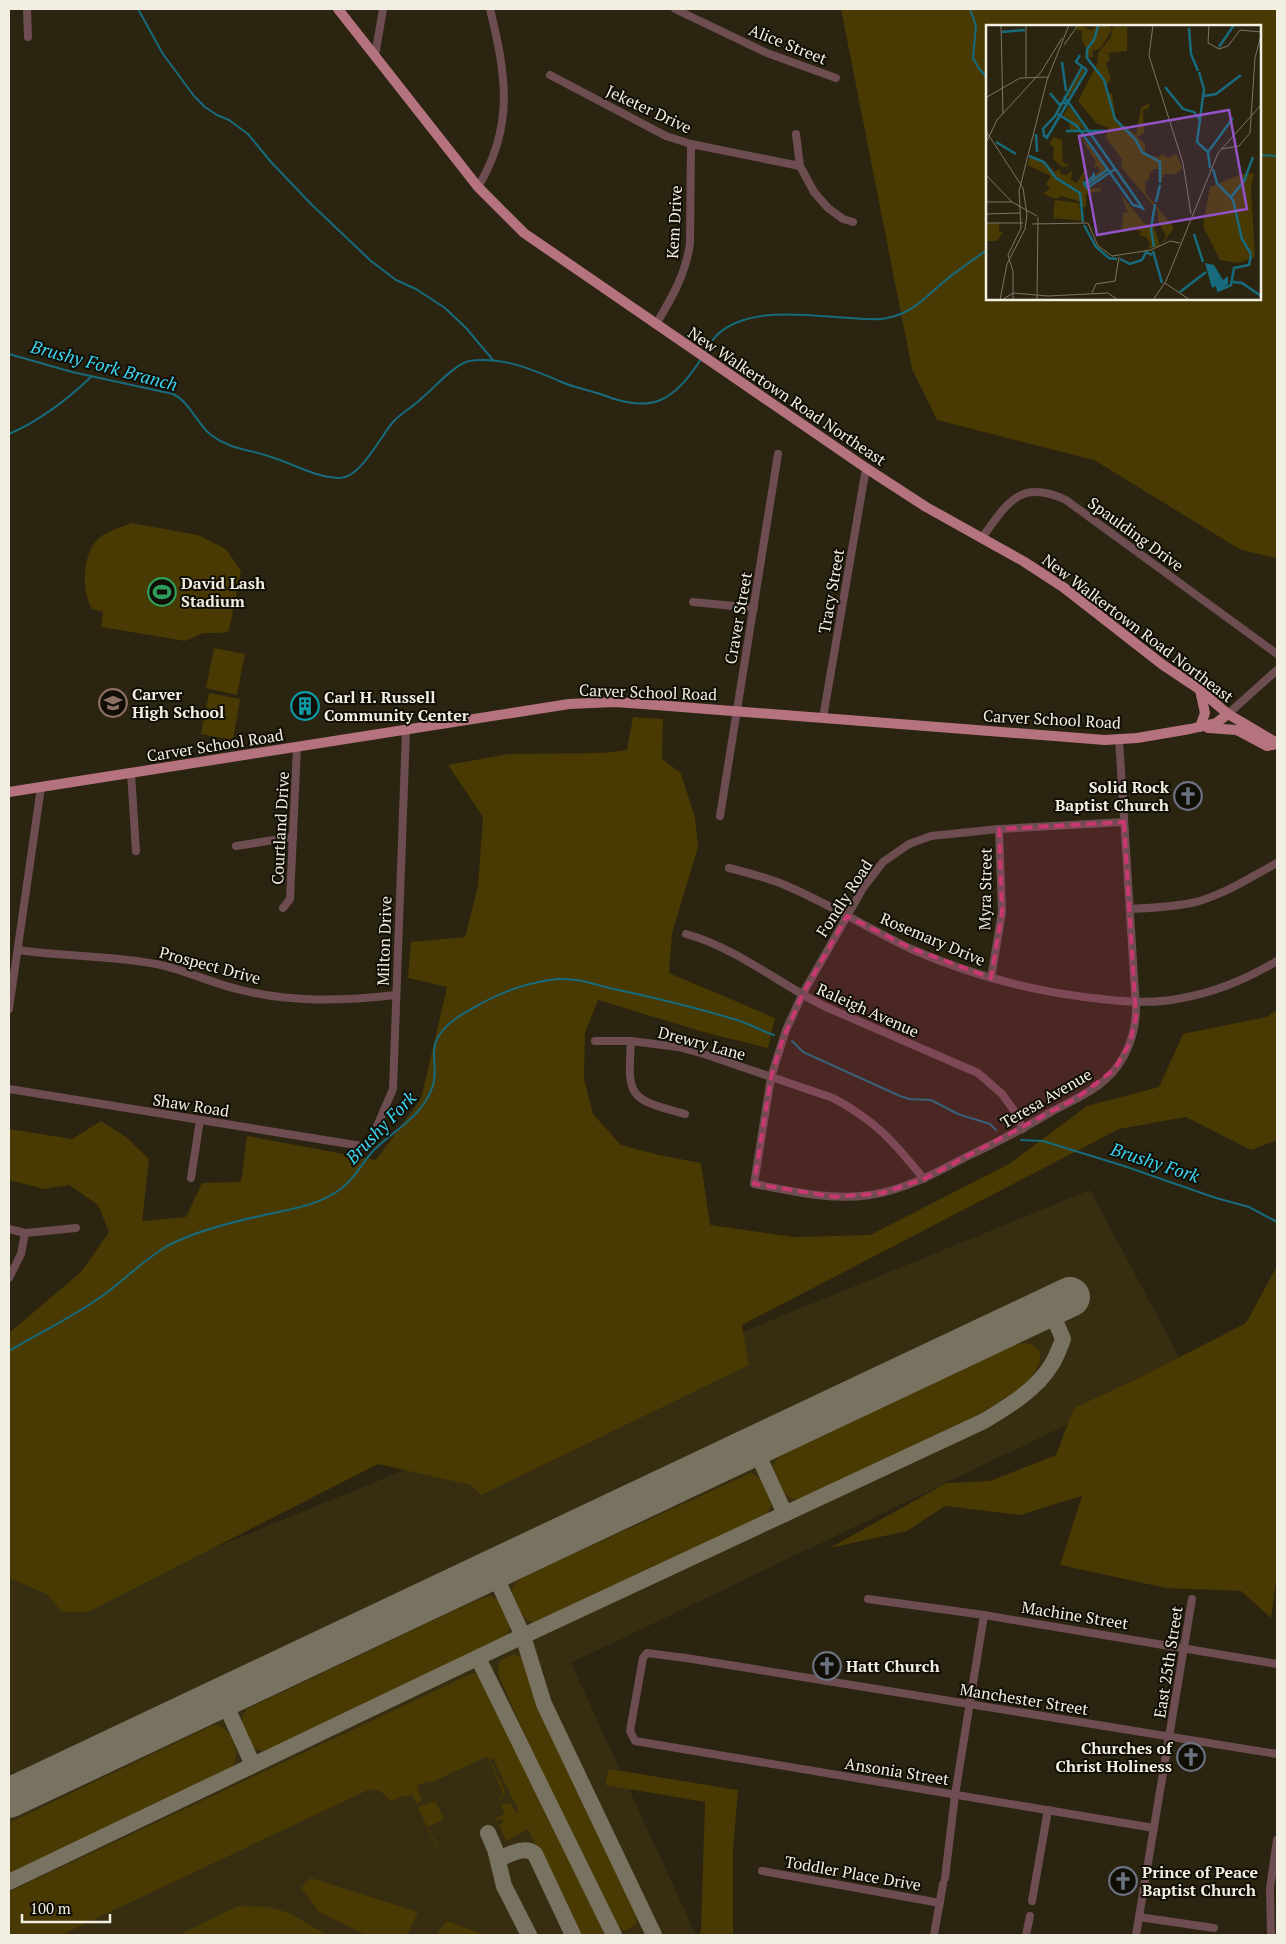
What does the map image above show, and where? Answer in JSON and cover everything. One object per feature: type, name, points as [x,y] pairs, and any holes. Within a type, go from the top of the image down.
[{"type":"main road","name":"New Walkertown Road Northeast","points":[[338,9],[478,187],[524,233],[866,468],[926,507],[1023,561],[1063,587],[1163,665],[1200,690],[1228,714],[1277,743]]},
{"type":"main road","points":[[1200,690],[1205,713],[1200,727],[1237,730],[1267,746],[1277,743]]},
{"type":"main road","name":"Carver School Road","points":[[9,792],[569,704],[624,703],[1119,740],[1200,727],[1216,723],[1228,714]]},
{"type":"street","points":[[28,9],[28,36]]},
{"type":"street","points":[[375,56],[382,9]]},
{"type":"street","points":[[478,187],[486,174],[494,154],[500,136],[504,110],[505,81],[490,9]]},
{"type":"street","name":"Alice Street","points":[[675,9],[767,53],[836,78]]},
{"type":"street","name":"Jeketer Drive","points":[[550,76],[653,130],[691,144],[800,166]]},
{"type":"street","points":[[796,134],[800,166],[820,200],[836,214],[853,222]]},
{"type":"street","name":"Kem Drive","points":[[656,324],[685,270],[688,257],[690,243],[691,144]]},
{"type":"street","name":"Craver Street","points":[[720,816],[778,454]]},
{"type":"street","name":"Tracy Street","points":[[823,718],[866,468]]},
{"type":"street","name":"Spaulding Drive","points":[[981,539],[1006,505],[1018,497],[1033,491],[1050,492],[1066,500],[1277,654]]},
{"type":"street","points":[[693,602],[754,608]]},
{"type":"street","points":[[1228,714],[1277,670]]},
{"type":"street","name":"Milton Drive","points":[[368,1148],[392,1089],[406,730]]},
{"type":"street","name":"Teresa Avenue","points":[[754,1184],[822,1196],[849,1197],[883,1193],[924,1179],[1023,1129],[1098,1085],[1115,1069],[1130,1043],[1136,1017],[1119,740]]},
{"type":"street","name":"Courtland Drive","points":[[283,908],[290,898],[297,747]]},
{"type":"street","points":[[131,773],[136,851]]},
{"type":"street","points":[[9,1009],[10,988],[18,950],[41,787]]},
{"type":"street","name":"Fondly Road","points":[[754,1184],[771,1076],[786,1030],[802,995],[846,916],[874,873],[890,855],[904,846],[932,836],[999,829],[1124,822]]},
{"type":"street","name":"Myra Street","points":[[991,978],[1002,912],[999,829]]},
{"type":"street","points":[[236,846],[293,837]]},
{"type":"street","points":[[1130,909],[1173,906],[1202,900],[1228,889],[1277,863]]},
{"type":"street","name":"Rosemary Drive","points":[[729,868],[786,886],[911,948],[991,978],[1040,991],[1136,1002],[1181,998],[1237,983],[1277,962]]},
{"type":"street","name":"Raleigh Avenue","points":[[686,934],[714,943],[802,995],[850,1018],[978,1073],[1002,1094],[1015,1112],[1023,1129]]},
{"type":"street","name":"Prospect Drive","points":[[18,950],[110,958],[161,965],[235,989],[293,998],[336,1001],[396,995]]},
{"type":"street","name":"Drewry Lane","points":[[596,1041],[631,1041],[678,1047],[771,1076],[833,1098],[865,1117],[888,1136],[924,1179]]},
{"type":"street","points":[[631,1041],[629,1081],[637,1095],[645,1102],[685,1114]]},
{"type":"street","name":"Shaw Road","points":[[9,1089],[368,1148]]},
{"type":"street","points":[[191,1178],[200,1120]]},
{"type":"street","points":[[9,1229],[25,1233],[76,1228]]},
{"type":"street","points":[[9,1278],[21,1254],[25,1233]]},
{"type":"street","name":"Machine Street","points":[[868,1599],[984,1614],[1277,1664]]},
{"type":"street","name":"East 25th Street","points":[[1136,1935],[1192,1599]]},
{"type":"street","points":[[934,1935],[944,1881],[955,1795],[984,1614]]},
{"type":"street","name":"Manchester Street","points":[[635,1741],[630,1731],[643,1658],[648,1653],[1277,1754]]},
{"type":"street","name":"Ansonia Street","points":[[635,1741],[1154,1828]]},
{"type":"street","points":[[1032,1902],[1048,1810]]},
{"type":"street","points":[[1271,1935],[1270,1888],[1277,1845]]},
{"type":"street","name":"Toddler Place Drive","points":[[762,1870],[940,1903]]},
{"type":"street","points":[[1026,1935],[1030,1916]]},
{"type":"street","points":[[1139,1917],[1214,1928]]},
{"type":"highlighted area","points":[[1124,822],[1136,1017],[1130,1043],[1115,1069],[1077,1098],[924,1179],[883,1193],[835,1197],[754,1184],[771,1077],[782,1041],[802,995],[847,916],[911,948],[991,978],[1002,912],[999,829]]},
{"type":"shaded area","points":[[841,9],[1277,9],[1277,558],[1241,550],[1094,460],[937,420],[912,369]]},
{"type":"shaded area","name":"David Lash Stadium","points":[[131,523],[198,535],[226,549],[241,571],[229,631],[203,633],[185,641],[101,627],[103,612],[92,609],[88,601],[85,583],[86,562],[93,545],[99,538]]},
{"type":"shaded area","points":[[214,648],[245,654],[237,695],[206,688]]},
{"type":"shaded area","points":[[209,693],[240,699],[233,740],[201,734]]},
{"type":"shaded area","points":[[633,717],[663,719],[662,759],[681,773],[695,818],[698,847],[672,933],[669,973],[775,1018],[768,1048],[707,1033],[598,1000],[585,1033],[584,1079],[593,1114],[621,1145],[701,1163],[710,1225],[794,1237],[870,1235],[1009,1164],[1087,1106],[1159,1087],[1183,1034],[1266,1017],[1277,1010],[1277,1140],[1251,1150],[1186,1117],[1119,1129],[742,1325],[749,1365],[481,1495],[471,1485],[378,1464],[88,1612],[62,1612],[47,1594],[9,1578],[9,1333],[81,1272],[109,1232],[98,1205],[69,1185],[44,1189],[9,1180],[9,1129],[72,1139],[101,1121],[126,1137],[149,1159],[142,1221],[186,1217],[202,1183],[241,1182],[247,1136],[376,1160],[421,1099],[447,987],[408,978],[411,942],[465,937],[478,886],[483,817],[448,765],[508,754],[604,753],[627,750]]},
{"type":"shaded area","points":[[1090,1190],[1185,1368],[571,1663],[696,1935],[9,1935],[9,1535],[106,1592]]},
{"type":"shaded area","points":[[1277,1266],[1277,1575],[1271,1618],[1241,1591],[1166,1588],[1060,1565],[1082,1496],[1020,1515],[945,1506],[907,1531],[830,1548],[946,1483],[990,1481],[1056,1455],[1074,1408],[1137,1379],[1246,1323]]},
{"type":"shaded area","points":[[1026,1343],[1034,1346],[1039,1352],[1038,1367],[1024,1384],[993,1406],[801,1499],[795,1499],[785,1494],[773,1466],[782,1455],[1016,1344]]},
{"type":"shaded area","points":[[751,1473],[761,1479],[771,1505],[768,1512],[762,1517],[539,1622],[528,1620],[518,1608],[512,1589],[521,1578]]},
{"type":"shaded area","points":[[489,1596],[497,1599],[508,1619],[509,1630],[503,1639],[273,1749],[261,1751],[252,1747],[241,1723],[247,1709],[466,1605]]},
{"type":"shaded area","points":[[513,1655],[519,1656],[527,1663],[545,1723],[637,1916],[636,1924],[627,1930],[618,1929],[614,1922],[536,1761],[499,1676],[498,1668],[500,1662]]},
{"type":"shaded area","points":[[473,1673],[481,1674],[490,1685],[609,1935],[578,1935],[528,1829],[506,1841],[499,1825],[503,1823],[501,1818],[497,1821],[496,1818],[505,1814],[501,1804],[511,1804],[516,1813],[519,1812],[493,1758],[490,1760],[505,1791],[504,1797],[500,1801],[499,1799],[504,1796],[489,1759],[486,1757],[430,1783],[428,1781],[417,1786],[422,1802],[416,1804],[412,1794],[391,1801],[379,1791],[368,1790],[61,1935],[9,1935],[9,1892]]},
{"type":"shaded area","points":[[218,1725],[228,1733],[234,1744],[236,1757],[231,1768],[9,1874],[9,1823],[211,1726]]},
{"type":"shaded area","points":[[609,1769],[738,1790],[733,1850],[733,1935],[699,1935],[701,1931],[705,1802],[605,1785]]},
{"type":"shaded area","points":[[435,1801],[444,1819],[428,1827],[436,1847],[418,1807]]},
{"type":"shaded area","points":[[311,1878],[418,1912],[407,1935],[366,1935],[319,1912],[301,1888]]},
{"type":"shaded area","points":[[238,1906],[268,1907],[289,1913],[327,1935],[179,1935]]},
{"type":"shaded area","points":[[447,1921],[486,1935],[436,1935]]},
{"type":"waterway","points":[[138,9],[163,54],[194,96],[205,107],[229,120],[248,134],[271,162],[311,204],[371,261],[396,280],[416,289],[445,308],[466,328],[493,360]]},
{"type":"waterway","points":[[970,9],[976,26],[973,58],[986,77]]},
{"type":"waterway","name":"Brushy Fork Branch","points":[[1261,155],[1277,156]]},
{"type":"waterway","name":"Brushy Fork Branch","points":[[704,353],[717,335],[745,319],[780,314],[872,319],[884,319],[895,316],[917,305],[947,279],[986,251]]},
{"type":"waterway","name":"Brushy Fork Branch","points":[[9,354],[72,372],[173,394],[189,407],[201,425],[218,440],[240,449],[263,454],[313,473],[339,478],[347,476],[362,465],[396,419],[451,371],[469,361],[506,362],[620,401],[648,403],[660,400],[671,394],[691,374],[701,359]]},
{"type":"waterway","points":[[9,434],[53,409],[92,376]]},
{"type":"waterway","name":"Brushy Fork","points":[[9,1351],[94,1302],[167,1246],[200,1232],[313,1203],[342,1188],[375,1149],[409,1120],[429,1096],[435,1073],[435,1044],[441,1033],[458,1017],[501,994],[520,987],[559,979],[587,982],[740,1021],[774,1035]]},
{"type":"waterway","name":"Brushy Fork","points":[[792,1041],[803,1052],[900,1096],[909,1099],[931,1100],[958,1114],[990,1124],[996,1130]]},
{"type":"waterway","name":"Brushy Fork","points":[[1021,1140],[1043,1141],[1124,1166],[1216,1198],[1249,1207],[1277,1222]]},
{"type":"taxiway","points":[[9,1882],[523,1636],[984,1421],[1013,1403],[1030,1389],[1046,1373],[1054,1361],[1063,1339],[1049,1306]]},
{"type":"taxiway","points":[[754,1446],[785,1514]]},
{"type":"taxiway","points":[[492,1569],[523,1636],[544,1704],[654,1935]]},
{"type":"taxiway","points":[[478,1658],[614,1935]]},
{"type":"taxiway","points":[[222,1697],[253,1765]]},
{"type":"taxiway","points":[[488,1833],[495,1849],[504,1886],[529,1935]]},
{"type":"taxiway","points":[[498,1859],[526,1850],[535,1854],[573,1935]]},
{"type":"runway","points":[[9,1798],[1070,1297]]},
{"type":"place","name":"David Lash Stadium","points":[[162,592]]},
{"type":"place","name":"Carver High School","points":[[113,703]]},
{"type":"place","name":"Carl H. Russell Community Center","points":[[305,706]]},
{"type":"place","name":"Solid Rock Baptist Church","points":[[1188,796]]},
{"type":"place","name":"Hatt Church","points":[[827,1666]]},
{"type":"place","name":"Churches of Christ Holiness","points":[[1191,1757]]},
{"type":"place","name":"Prince of Peace Baptist Church","points":[[1123,1881]]}]
